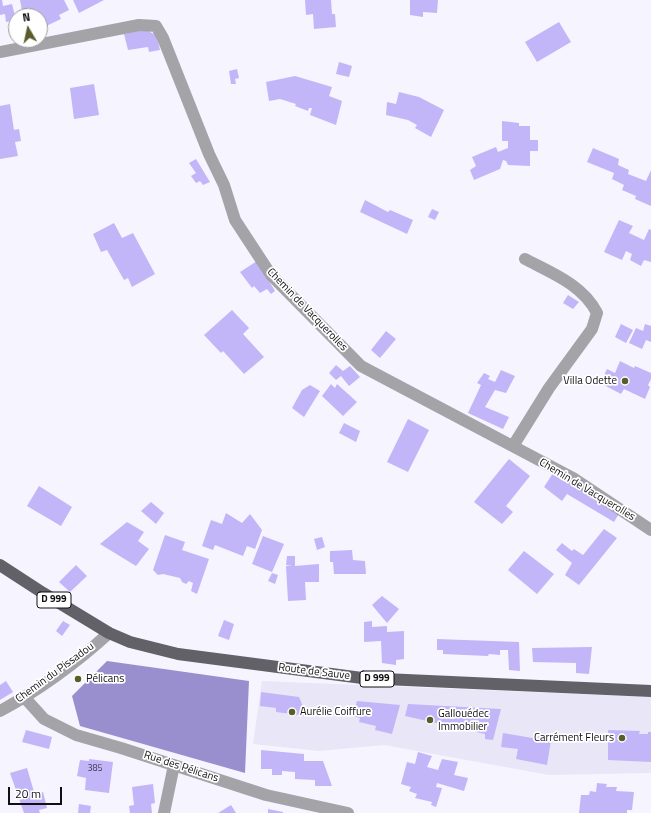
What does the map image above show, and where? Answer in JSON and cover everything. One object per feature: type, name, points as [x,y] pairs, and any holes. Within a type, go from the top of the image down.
[{"type":"main road","name":"Route de Sauve","points":[[0,565],[43,594],[108,633],[130,642],[178,654],[362,678],[651,691]]},
{"type":"street","name":"Chemin de Vacquerolles","points":[[0,52],[139,25],[156,26],[163,38],[209,154],[224,185],[235,220],[271,275],[361,366],[572,478],[651,530]]},
{"type":"street","points":[[513,446],[550,388],[592,329],[597,313],[591,300],[569,282],[525,259]]},
{"type":"street","name":"Chemin du Pissadou","points":[[0,711],[25,698],[90,649],[108,633]]},
{"type":"street","name":"Rue des Pélicans","points":[[25,698],[44,719],[76,736],[174,765],[266,795],[348,813]]},
{"type":"street","points":[[164,813],[174,765]]},
{"type":"shaded area","points":[[107,661],[249,681],[245,773],[80,726],[72,696]]},
{"type":"shaded area","points":[[262,681],[651,697],[651,773],[549,775],[384,745],[319,751],[253,744]]},
{"type":"building","points":[[0,0],[2,0],[3,6],[12,4],[13,8],[8,8],[8,22],[6,22],[5,14],[0,15]]},
{"type":"building","points":[[20,0],[64,0],[69,10],[59,15],[61,19],[48,25],[48,8],[22,8]]},
{"type":"building","points":[[73,0],[104,0],[79,13]]},
{"type":"building","points":[[305,0],[331,0],[332,14],[335,14],[336,27],[314,29],[313,14],[306,15]]},
{"type":"building","points":[[410,0],[438,0],[437,13],[423,12],[423,17],[410,15]]},
{"type":"building","points":[[559,22],[571,42],[537,62],[525,42]]},
{"type":"building","points":[[145,29],[157,36],[160,50],[149,52],[148,47],[128,50],[124,34]]},
{"type":"building","points":[[339,62],[352,66],[349,77],[336,74]]},
{"type":"building","points":[[237,69],[239,78],[235,79],[236,84],[231,84],[229,71]]},
{"type":"building","points":[[295,76],[332,87],[329,96],[342,101],[336,125],[310,115],[312,108],[309,108],[308,111],[295,106],[296,104],[280,99],[269,101],[266,82]]},
{"type":"building","points":[[94,84],[99,115],[74,119],[70,88]]},
{"type":"building","points":[[399,92],[419,97],[444,110],[431,137],[415,128],[417,125],[408,120],[386,115],[387,102],[396,104]]},
{"type":"building","points":[[10,104],[14,130],[19,129],[21,141],[15,142],[18,156],[0,159],[0,106]]},
{"type":"building","points":[[502,121],[519,123],[519,126],[530,126],[530,140],[538,140],[538,151],[530,151],[530,166],[508,165],[506,161],[503,160],[500,169],[474,180],[470,170],[476,166],[472,157],[496,147],[498,152],[508,148],[508,141],[502,141]]},
{"type":"building","points":[[593,148],[619,159],[618,165],[629,170],[628,174],[646,181],[651,170],[651,206],[635,199],[636,196],[622,190],[624,185],[612,179],[614,173],[587,162]]},
{"type":"building","points":[[196,159],[210,182],[203,185],[200,181],[196,183],[191,176],[196,173],[189,163]]},
{"type":"building","points":[[365,200],[388,212],[390,210],[413,220],[407,234],[360,212]]},
{"type":"building","points":[[432,209],[439,212],[435,220],[428,217]]},
{"type":"building","points":[[619,220],[633,226],[629,233],[644,240],[649,229],[651,230],[651,262],[644,260],[641,266],[630,260],[632,254],[626,251],[622,260],[604,252]]},
{"type":"building","points":[[114,223],[122,238],[133,233],[155,274],[132,287],[128,278],[124,280],[107,250],[101,252],[93,234]]},
{"type":"building","points":[[257,261],[275,291],[271,294],[267,289],[260,293],[254,286],[252,288],[240,272]]},
{"type":"building","points":[[568,295],[579,302],[573,309],[563,303]]},
{"type":"building","points":[[232,310],[249,328],[243,334],[264,357],[244,374],[223,351],[221,353],[204,335]]},
{"type":"building","points":[[621,324],[633,330],[626,343],[615,337]]},
{"type":"building","points":[[645,324],[651,326],[651,342],[646,340],[642,349],[629,343],[636,328],[643,331]]},
{"type":"building","points":[[386,331],[396,339],[380,358],[371,350]]},
{"type":"building","name":"Villa Odette","points":[[620,361],[634,368],[635,366],[651,373],[651,379],[648,385],[650,387],[645,399],[624,389],[621,394],[600,383],[607,369],[615,373]]},
{"type":"building","points":[[336,365],[343,371],[350,366],[360,377],[349,386],[341,376],[336,380],[329,373]]},
{"type":"building","points":[[501,370],[515,376],[506,393],[495,390],[485,407],[509,417],[503,429],[468,413],[481,385],[477,383],[484,373],[490,376],[488,379],[495,382]]},
{"type":"building","points":[[331,384],[335,388],[337,384],[357,402],[343,416],[322,396]]},
{"type":"building","points":[[310,385],[320,391],[304,417],[292,408],[302,390]]},
{"type":"building","points":[[408,419],[429,430],[408,472],[387,462]]},
{"type":"building","points":[[344,423],[360,431],[356,442],[339,433]]},
{"type":"building","points":[[509,459],[530,476],[506,506],[513,512],[502,524],[474,502]]},
{"type":"building","points":[[553,473],[620,512],[614,522],[567,494],[562,501],[544,487]]},
{"type":"building","points":[[39,486],[72,507],[61,526],[27,506]]},
{"type":"building","points":[[151,502],[164,513],[156,524],[141,511]]},
{"type":"building","points":[[226,513],[242,523],[250,514],[262,530],[255,549],[247,546],[243,556],[215,545],[213,550],[202,546],[211,520],[222,524]]},
{"type":"building","points":[[127,522],[144,532],[138,541],[149,549],[136,566],[100,544]]},
{"type":"building","points":[[604,529],[617,538],[579,585],[565,575],[572,563],[556,550],[562,543],[572,551],[574,549],[583,555]]},
{"type":"building","points":[[165,535],[185,542],[182,550],[209,559],[197,594],[191,591],[193,583],[189,581],[186,584],[182,582],[180,578],[163,574],[158,575],[153,570]]},
{"type":"building","points":[[263,536],[284,544],[272,572],[252,564]]},
{"type":"building","points":[[322,537],[325,547],[317,550],[314,539]]},
{"type":"building","points":[[352,550],[353,560],[365,561],[366,574],[334,574],[333,562],[330,562],[330,551]]},
{"type":"building","points":[[524,551],[554,574],[537,594],[508,570]]},
{"type":"building","points":[[287,556],[295,556],[295,566],[319,564],[319,582],[305,582],[306,600],[288,601],[286,566],[292,566],[286,565]]},
{"type":"building","points":[[76,565],[87,576],[70,592],[59,582]]},
{"type":"building","points":[[272,573],[278,575],[275,584],[268,581]]},
{"type":"building","points":[[382,596],[399,609],[387,623],[372,605]]},
{"type":"building","points":[[224,620],[234,624],[229,640],[218,636]]},
{"type":"building","points":[[63,621],[70,625],[62,636],[56,631]]},
{"type":"building","points":[[372,621],[372,627],[387,626],[387,632],[404,631],[404,659],[396,660],[396,665],[382,663],[381,641],[364,642],[364,622]]},
{"type":"building","points":[[437,639],[519,642],[520,671],[509,670],[508,650],[500,650],[500,655],[489,654],[488,656],[443,654],[443,650],[437,650]]},
{"type":"building","points":[[592,647],[589,674],[576,673],[576,663],[533,662],[532,648]]},
{"type":"building","points":[[6,681],[13,692],[0,700],[0,685]]},
{"type":"building","points":[[261,692],[299,697],[307,716],[276,712],[276,708],[260,706]]},
{"type":"building","points":[[357,701],[400,705],[392,734],[375,730],[376,726],[359,722],[360,718],[353,716]]},
{"type":"building","points":[[408,704],[501,709],[493,740],[485,739],[485,734],[405,716]]},
{"type":"building","points":[[26,730],[52,737],[49,749],[22,742]]},
{"type":"building","points":[[608,730],[640,731],[639,734],[648,734],[648,732],[651,732],[651,762],[608,760]]},
{"type":"building","points":[[503,733],[538,739],[539,733],[552,734],[547,765],[516,759],[518,749],[501,747]]},
{"type":"building","points":[[261,750],[304,754],[304,761],[323,761],[332,786],[315,786],[315,780],[295,779],[295,772],[282,771],[282,775],[272,775],[272,769],[261,769]]},
{"type":"building","points":[[418,752],[432,756],[427,767],[438,770],[442,759],[458,762],[454,775],[468,778],[464,791],[437,783],[436,787],[442,788],[436,807],[431,805],[432,802],[415,798],[417,794],[409,791],[411,787],[401,784],[407,762],[415,764]]},
{"type":"building","points":[[89,759],[113,762],[109,793],[85,790],[86,778],[77,776],[80,760],[89,761]]},
{"type":"building","points":[[27,768],[35,795],[43,792],[47,808],[39,810],[40,813],[24,813],[10,773]]},
{"type":"building","points":[[597,783],[607,784],[606,787],[617,787],[616,791],[634,792],[632,810],[627,810],[627,813],[579,813],[581,795],[589,795],[590,791],[596,792]]},
{"type":"building","points":[[153,784],[155,803],[151,804],[152,813],[130,813],[129,806],[134,805],[132,787]]},
{"type":"building","points":[[79,804],[91,806],[90,813],[78,813]]},
{"type":"building","points":[[231,805],[236,813],[218,813]]},
{"type":"building","points":[[268,809],[283,812],[283,813],[268,813]]},
{"type":"place","name":"Villa Odette","points":[[625,381]]},
{"type":"place","name":"Pélicans","points":[[78,679]]},
{"type":"place","name":"Aurélie Coiffure","points":[[292,712]]},
{"type":"place","name":"Gallouédec Immobilier","points":[[430,720]]},
{"type":"place","name":"Carrément Fleurs","points":[[622,738]]}]
